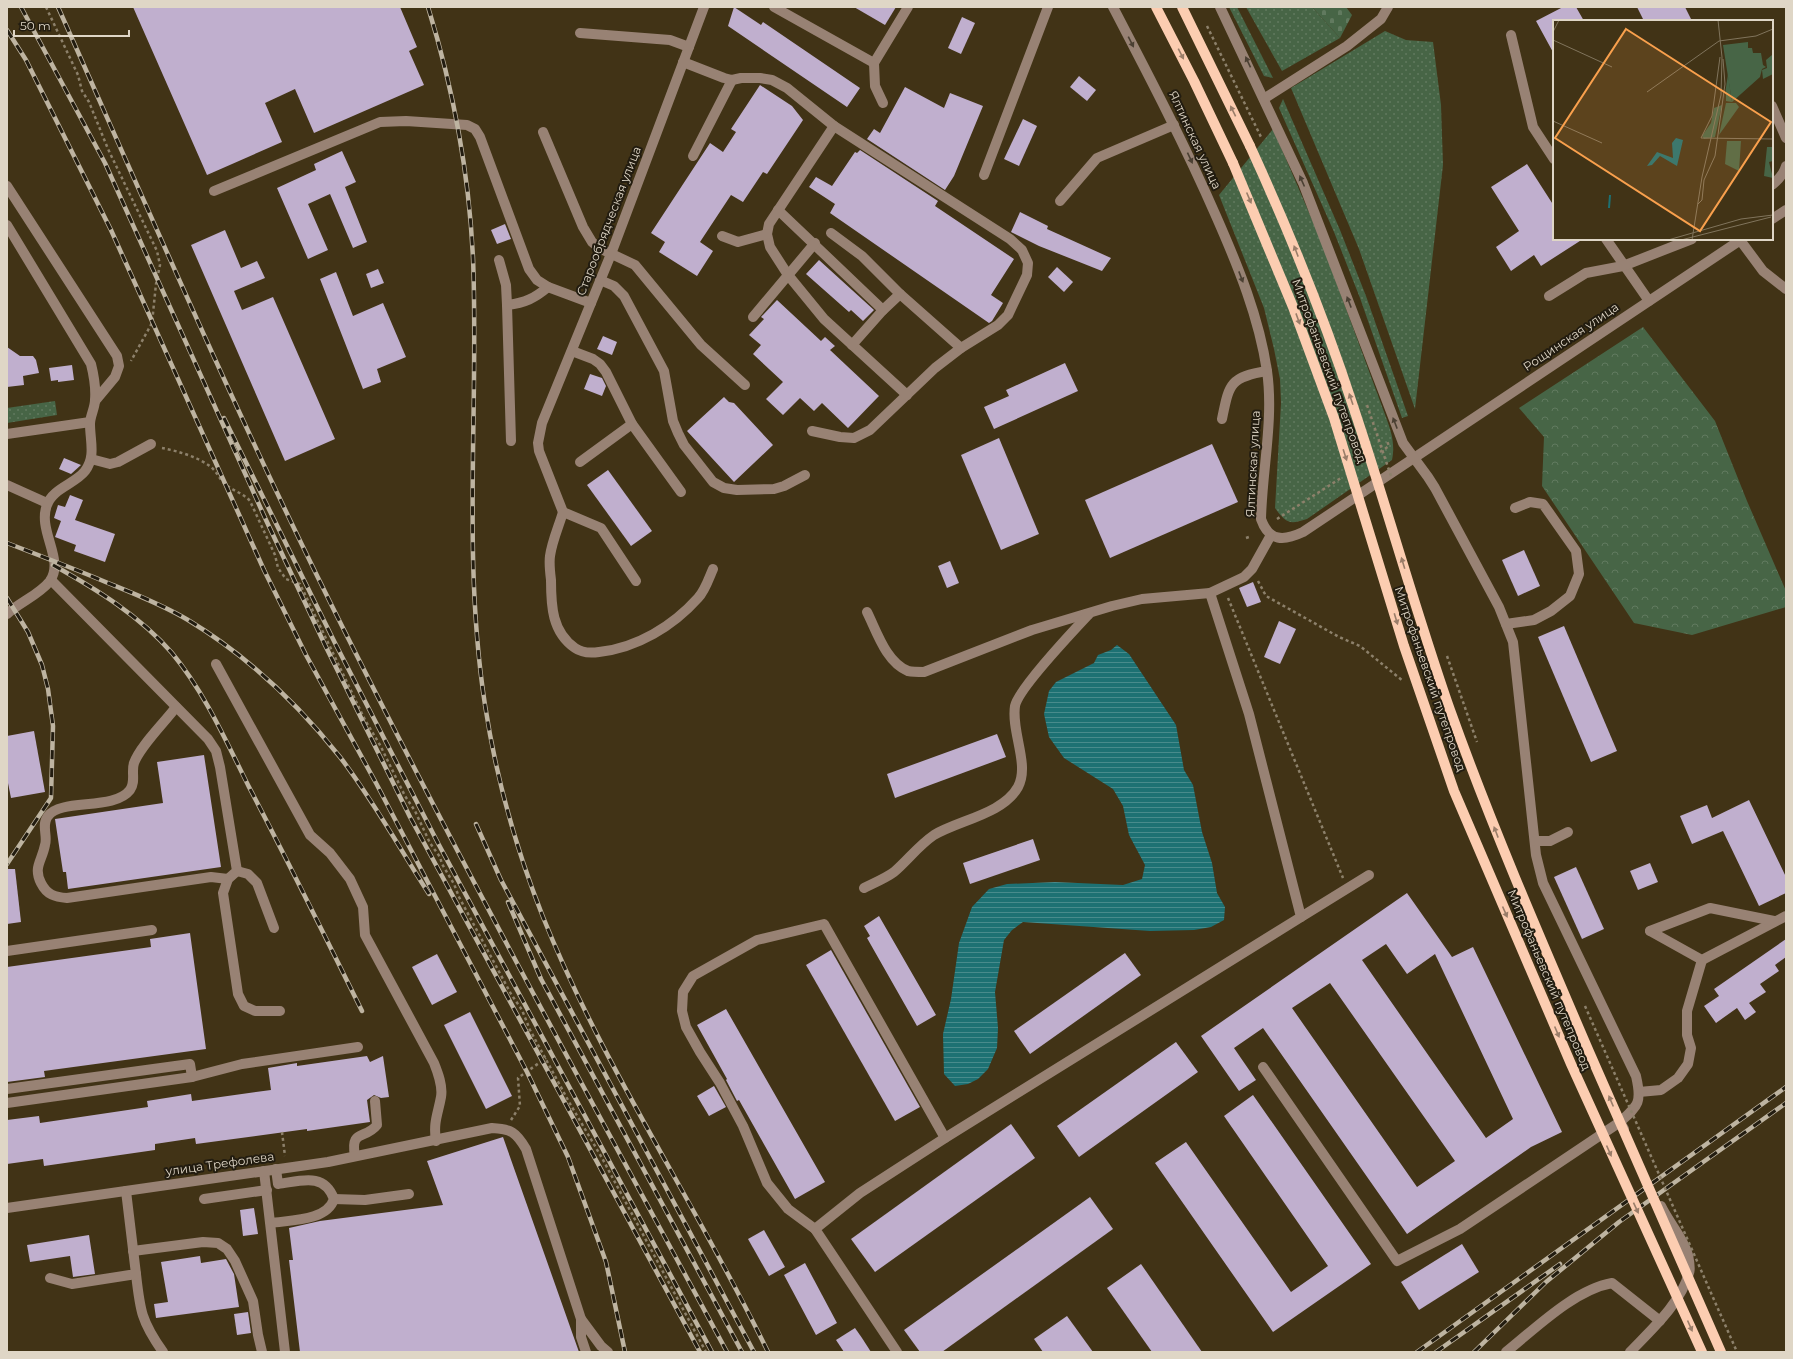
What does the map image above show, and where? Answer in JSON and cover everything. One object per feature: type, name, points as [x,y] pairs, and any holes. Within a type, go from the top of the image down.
[{"type":"main road","name":"Митрофаньевский путепровод","points":[[1156,7],[1197,87],[1233,163],[1293,307],[1331,411],[1404,646],[1454,791],[1574,1071],[1702,1352]]},
{"type":"main road","name":"Митрофаньевский путепровод","points":[[1182,7],[1250,146],[1290,233],[1334,349],[1374,471],[1426,640],[1474,774],[1510,868],[1637,1163],[1721,1352]]},
{"type":"street","name":"Старообрядческая улица","points":[[564,512],[541,459],[538,443],[542,424],[611,254],[704,7]]},
{"type":"street","points":[[774,7],[874,63]]},
{"type":"street","points":[[882,103],[876,86],[874,63],[908,7]]},
{"type":"street","points":[[984,175],[1048,7]]},
{"type":"street","name":"Ялтинская улица","points":[[1114,7],[1174,125],[1226,240],[1243,282],[1254,317],[1267,371],[1269,396],[1262,519],[1264,528],[1271,535]]},
{"type":"street","points":[[1220,7],[1265,98],[1303,183],[1403,443],[1432,482],[1500,607],[1512,642],[1517,673],[1536,855],[1543,883],[1636,1076],[1640,1092],[1636,1107],[1620,1122],[1460,1229],[1397,1262],[1263,1067]]},
{"type":"street","points":[[1265,98],[1347,46],[1381,19],[1388,7]]},
{"type":"street","points":[[580,33],[670,40],[688,47]]},
{"type":"street","points":[[1511,35],[1533,127],[1553,157]]},
{"type":"street","points":[[683,62],[724,78],[732,80],[741,78],[760,78],[772,80],[787,88],[834,126],[1010,239],[1022,250],[1028,262],[1027,274],[1008,315],[998,325],[961,348],[935,368],[870,430],[854,438],[840,437],[812,431]]},
{"type":"street","points":[[693,156],[732,80]]},
{"type":"street","points":[[1773,108],[1786,138]]},
{"type":"street","points":[[214,191],[380,122],[406,121],[467,125],[475,129],[480,137],[529,269],[537,280],[548,287],[591,304]]},
{"type":"street","points":[[1060,201],[1097,158],[1174,125]]},
{"type":"street","points":[[834,126],[770,224],[767,234],[770,247],[788,276],[824,319],[907,395]]},
{"type":"street","points":[[543,132],[586,235],[599,248],[635,265],[701,345],[745,385]]},
{"type":"street","points":[[1773,184],[1785,170],[1786,166]]},
{"type":"street","points":[[7,186],[117,356],[119,366],[115,377],[95,401]]},
{"type":"street","points":[[778,210],[883,310]]},
{"type":"street","points":[[1773,218],[1786,210]]},
{"type":"street","points":[[7,226],[91,364],[96,386],[95,401],[90,422],[92,451],[91,459],[84,472],[54,494],[47,503],[44,515],[45,528],[52,548],[55,566],[51,580],[35,595],[7,614]]},
{"type":"street","points":[[831,233],[862,256],[900,294],[961,348]]},
{"type":"street","points":[[722,236],[738,242],[767,234]]},
{"type":"street","points":[[1607,240],[1623,266],[1649,301]]},
{"type":"street","points":[[1549,296],[1586,273],[1623,266],[1689,240]]},
{"type":"street","points":[[1741,240],[1763,271],[1786,289]]},
{"type":"street","name":"Рощинская улица","points":[[1413,457],[1741,240]]},
{"type":"street","points":[[753,318],[815,244]]},
{"type":"street","points":[[499,260],[506,285],[511,441]]},
{"type":"street","points":[[600,280],[614,286],[624,296],[664,371],[673,421],[678,433],[684,445],[713,482],[724,488],[737,490],[774,489],[784,486],[805,475]]},
{"type":"street","points":[[507,305],[522,303],[536,297],[548,287]]},
{"type":"street","points":[[852,345],[883,310],[900,294]]},
{"type":"street","points":[[572,351],[593,359],[600,364],[606,372],[632,424],[681,492]]},
{"type":"street","points":[[1222,419],[1227,394],[1231,385],[1242,377],[1267,371]]},
{"type":"street","points":[[7,434],[90,422]]},
{"type":"street","points":[[580,462],[632,424]]},
{"type":"street","points":[[91,459],[110,464],[118,462],[149,445]]},
{"type":"street","points":[[866,612],[886,650],[897,664],[910,671],[924,672],[1032,630],[1112,606],[1142,599],[1210,593],[1244,577],[1252,569],[1271,535],[1287,538],[1303,532],[1413,457]]},
{"type":"street","points":[[7,485],[47,503]]},
{"type":"street","points":[[1506,624],[1534,620],[1551,611],[1570,596],[1579,574],[1576,551],[1543,504],[1530,502],[1515,508]]},
{"type":"street","points":[[636,580],[601,528],[564,512],[550,556],[552,608],[556,624],[565,639],[577,649],[592,653],[609,651],[627,646],[648,637],[679,617],[700,597],[713,569]]},
{"type":"street","points":[[51,580],[208,738],[216,751],[220,767],[237,871]]},
{"type":"street","points":[[1210,593],[1248,714],[1301,917]]},
{"type":"street","points":[[864,888],[893,872],[916,848],[935,835],[991,810],[1006,800],[1018,787],[1021,773],[1021,757],[1014,722],[1015,705],[1026,687],[1089,614]]},
{"type":"street","points":[[216,664],[310,835],[330,854],[350,879],[363,907],[365,935],[434,1063],[439,1078],[441,1095],[434,1128],[436,1141]]},
{"type":"street","points":[[176,707],[139,754],[134,764],[134,778],[131,790],[117,800],[57,810],[48,815],[44,824],[46,843],[37,866],[38,877],[43,888],[54,897],[67,898],[211,877],[228,879]]},
{"type":"street","points":[[1535,842],[1550,841],[1568,832]]},
{"type":"street","points":[[237,871],[228,879],[223,893],[238,994],[244,1006],[255,1011],[280,1011]]},
{"type":"street","points":[[237,871],[248,874],[257,883],[274,928]]},
{"type":"street","points":[[815,1229],[860,1193],[945,1138],[1369,875]]},
{"type":"street","points":[[1702,960],[1650,931],[1710,908],[1774,921]]},
{"type":"street","points":[[1640,1092],[1661,1090],[1678,1078],[1688,1064],[1691,1048],[1687,1035],[1687,1011],[1702,960],[1786,916]]},
{"type":"street","points":[[897,1352],[815,1229],[788,1209],[767,1183],[743,1126],[720,1083],[686,1027],[682,1011],[683,992],[693,976],[757,940],[824,924],[945,1138]]},
{"type":"street","points":[[7,951],[152,930]]},
{"type":"street","points":[[7,1103],[192,1077],[242,1064],[358,1047]]},
{"type":"street","points":[[7,1089],[190,1064],[192,1077]]},
{"type":"street","points":[[355,1156],[353,1146],[354,1140],[359,1135],[374,1130],[378,1125],[375,1102]]},
{"type":"street","points":[[1620,1122],[1630,1138],[1663,1211],[1683,1243],[1688,1255],[1690,1272],[1683,1289],[1660,1321],[1630,1352]]},
{"type":"street","name":"улица Трефолева","points":[[7,1208],[276,1170],[436,1141],[492,1128],[505,1129]]},
{"type":"street","points":[[505,1129],[518,1136],[526,1148],[581,1319],[581,1337],[586,1352]]},
{"type":"street","points":[[271,1223],[318,1215],[332,1205],[334,1199],[327,1186],[319,1181],[307,1180],[278,1184],[276,1170]]},
{"type":"street","points":[[264,1171],[285,1352]]},
{"type":"street","points":[[204,1199],[267,1190]]},
{"type":"street","points":[[126,1191],[141,1311],[150,1334],[163,1352]]},
{"type":"street","points":[[334,1199],[364,1200],[409,1194]]},
{"type":"street","points":[[133,1251],[203,1242],[218,1243],[227,1249],[235,1261],[253,1301],[262,1352]]},
{"type":"street","points":[[50,1278],[72,1284],[136,1274]]},
{"type":"street","points":[[1506,1352],[1583,1293],[1598,1286],[1612,1283],[1660,1321]]},
{"type":"street","points":[[581,1319],[601,1346],[608,1352]]},
{"type":"path","points":[[46,7],[78,75],[82,91],[89,102],[108,149],[158,251],[160,265],[156,284],[152,323],[130,362]]},
{"type":"path","points":[[1204,20],[1264,143]]},
{"type":"path","points":[[1367,402],[1392,480]]},
{"type":"path","points":[[149,445],[174,450],[196,458],[211,468],[226,485],[245,495],[250,501],[275,555],[278,568],[286,579],[300,584],[365,720],[380,745],[405,796],[415,811],[430,843],[440,857],[459,897],[569,1102],[602,1158],[706,1352]]},
{"type":"path","points":[[1252,569],[1266,596],[1310,621]]},
{"type":"path","points":[[1223,587],[1347,888]]},
{"type":"path","points":[[1446,655],[1477,743]]},
{"type":"path","points":[[1583,1002],[1737,1352]]},
{"type":"path","points":[[505,1129],[520,1106],[518,1078],[546,1058]]},
{"type":"path","points":[[282,1132],[287,1168]]},
{"type":"green space","points":[[1229,7],[1237,7],[1273,78],[1264,76]]},
{"type":"green space","points":[[1246,7],[1312,7],[1340,38],[1282,71]]},
{"type":"green space","points":[[1312,7],[1346,7],[1352,15],[1340,38]]},
{"type":"green space","points":[[1385,31],[1406,40],[1433,42],[1441,105],[1443,165],[1415,409],[1359,249],[1291,88]]},
{"type":"green space","points":[[1283,99],[1340,230],[1366,296],[1408,416],[1402,418],[1360,298],[1334,232],[1279,108]]},
{"type":"green space","points":[[1273,129],[1320,238],[1387,420],[1392,435],[1393,444],[1392,460],[1307,519],[1296,522],[1285,520],[1275,508],[1281,403],[1280,379],[1274,349],[1264,308],[1219,195]]},
{"type":"green space","points":[[1643,327],[1715,421],[1747,501],[1786,591],[1786,607],[1692,635],[1634,623],[1542,486],[1544,437],[1519,408]]},
{"type":"green space","points":[[55,401],[57,415],[7,423],[7,408]]},
{"type":"water","points":[[1117,645],[1129,654],[1176,725],[1184,770],[1193,785],[1202,832],[1212,863],[1217,893],[1225,907],[1224,920],[1211,927],[1194,930],[1150,931],[1023,922],[1012,930],[1004,940],[995,992],[998,1028],[997,1048],[988,1069],[978,1079],[968,1084],[955,1086],[944,1074],[943,1034],[951,999],[959,943],[972,907],[989,889],[1007,884],[1055,882],[1123,885],[1142,879],[1145,865],[1129,835],[1123,806],[1113,789],[1064,758],[1049,737],[1044,714],[1049,691],[1056,682],[1094,663],[1098,655],[1111,650]]},
{"type":"building","points":[[133,7],[400,7],[417,47],[409,51],[424,85],[314,133],[295,89],[265,103],[282,142],[207,175]]},
{"type":"building","points":[[734,7],[761,25],[763,22],[860,88],[847,107],[728,26]]},
{"type":"building","points":[[854,7],[896,7],[885,25]]},
{"type":"building","points":[[1563,7],[1576,7],[1583,20],[1553,20],[1553,52],[1536,21]]},
{"type":"building","points":[[1637,7],[1685,7],[1692,20],[1644,20]]},
{"type":"building","points":[[962,17],[975,23],[961,54],[948,48]]},
{"type":"building","points":[[1079,76],[1096,90],[1087,101],[1070,87]]},
{"type":"building","points":[[760,85],[792,106],[803,120],[767,174],[763,172],[743,202],[731,195],[700,242],[713,251],[697,276],[659,252],[665,242],[651,233],[710,143],[723,152],[736,132],[731,129]]},
{"type":"building","points":[[905,87],[944,108],[950,93],[983,106],[954,176],[945,190],[867,139],[874,129],[880,133]]},
{"type":"building","points":[[1023,119],[1037,126],[1019,166],[1004,159]]},
{"type":"building","points":[[860,150],[938,201],[935,206],[1014,259],[991,295],[1003,303],[992,321],[989,323],[830,213],[835,204],[809,187],[816,177],[832,186],[855,152],[857,153]]},
{"type":"building","points":[[342,151],[356,182],[345,187],[367,242],[353,248],[330,194],[308,204],[328,250],[308,259],[277,188],[316,170],[314,164]]},
{"type":"building","points":[[1527,164],[1553,204],[1553,240],[1581,240],[1541,266],[1534,255],[1511,271],[1496,247],[1519,231],[1491,187]]},
{"type":"building","points":[[1020,212],[1048,226],[1047,229],[1111,258],[1102,271],[1039,246],[1011,232]]},
{"type":"building","points":[[505,224],[511,239],[497,244],[491,230]]},
{"type":"building","points":[[225,230],[241,268],[257,261],[265,278],[234,291],[242,310],[273,297],[335,439],[285,461],[191,245]]},
{"type":"building","points":[[819,260],[874,310],[863,321],[851,310],[849,312],[806,274]]},
{"type":"building","points":[[1057,267],[1073,282],[1064,292],[1048,277]]},
{"type":"building","points":[[378,269],[384,283],[371,288],[366,274]]},
{"type":"building","points":[[336,272],[353,316],[383,303],[406,357],[377,369],[381,382],[363,389],[320,279]]},
{"type":"building","points":[[777,300],[821,341],[825,337],[835,346],[830,350],[879,396],[848,428],[822,403],[814,411],[800,398],[783,415],[766,399],[783,382],[753,354],[761,345],[749,335],[764,319],[761,317]]},
{"type":"building","points":[[603,336],[617,342],[612,355],[597,349]]},
{"type":"building","points":[[7,347],[20,356],[33,356],[36,360],[39,373],[23,376],[24,385],[7,387]]},
{"type":"building","points":[[1065,363],[1078,391],[994,429],[984,407],[1009,396],[1006,390]]},
{"type":"building","points":[[72,365],[74,380],[58,382],[58,380],[51,381],[49,368]]},
{"type":"building","points":[[590,374],[602,378],[606,386],[602,396],[584,389]]},
{"type":"building","points":[[724,397],[729,402],[734,403],[773,445],[734,482],[687,431]]},
{"type":"building","points":[[999,438],[1039,534],[1001,550],[961,455]]},
{"type":"building","points":[[1212,444],[1238,502],[1110,558],[1085,500]]},
{"type":"building","points":[[64,458],[81,465],[71,474],[59,469]]},
{"type":"building","points":[[608,470],[652,531],[631,546],[587,485]]},
{"type":"building","points":[[70,495],[83,500],[75,520],[115,534],[105,562],[74,551],[76,545],[55,537],[61,521],[54,518],[58,505],[65,507]]},
{"type":"building","points":[[1524,550],[1540,586],[1518,596],[1502,560]]},
{"type":"building","points":[[950,561],[959,583],[947,588],[938,566]]},
{"type":"building","points":[[1253,582],[1261,602],[1247,607],[1239,588]]},
{"type":"building","points":[[1279,621],[1296,629],[1280,664],[1264,657]]},
{"type":"building","points":[[1564,626],[1617,751],[1591,762],[1538,637]]},
{"type":"building","points":[[34,731],[45,792],[11,798],[7,778],[7,736]]},
{"type":"building","points":[[997,734],[1006,757],[895,798],[887,774]]},
{"type":"building","points":[[204,755],[221,867],[68,889],[66,872],[63,872],[55,819],[163,803],[157,762]]},
{"type":"building","points":[[1749,800],[1786,877],[1786,893],[1759,906],[1723,831],[1692,844],[1680,816],[1707,805],[1712,818]]},
{"type":"building","points":[[1033,839],[1040,860],[970,884],[963,863]]},
{"type":"building","points":[[1650,863],[1658,882],[1638,890],[1630,871]]},
{"type":"building","points":[[1576,867],[1604,929],[1582,939],[1554,877]]},
{"type":"building","points":[[7,869],[15,869],[21,922],[7,924]]},
{"type":"building","points":[[1407,893],[1452,957],[1473,947],[1562,1132],[1531,1147],[1407,1234],[1263,1028],[1234,1048],[1256,1080],[1239,1091],[1201,1036]],"holes":[[[1386,944],[1407,974],[1435,954],[1513,1119],[1486,1138],[1362,960]],[[1330,983],[1455,1161],[1417,1187],[1292,1008]]]},
{"type":"building","points":[[879,916],[936,1015],[917,1026],[867,938],[870,936],[864,926]]},
{"type":"building","points":[[190,933],[206,1049],[44,1071],[45,1077],[7,1082],[7,967],[151,947],[150,939]]},
{"type":"building","points":[[1786,939],[1786,957],[1775,965],[1779,971],[1760,984],[1766,992],[1749,1003],[1756,1012],[1745,1020],[1737,1008],[1716,1023],[1704,1006],[1719,996],[1714,989]]},
{"type":"building","points":[[831,950],[920,1107],[895,1121],[806,965]]},
{"type":"building","points":[[1125,953],[1141,975],[1030,1054],[1014,1031]]},
{"type":"building","points":[[437,954],[457,992],[432,1005],[412,967]]},
{"type":"building","points":[[726,1009],[825,1182],[795,1199],[739,1100],[737,1101],[726,1080],[727,1079],[697,1025]]},
{"type":"building","points":[[470,1012],[512,1096],[486,1109],[444,1025]]},
{"type":"building","points":[[1176,1042],[1198,1072],[1079,1157],[1057,1126]]},
{"type":"building","points":[[367,1056],[370,1062],[383,1056],[389,1097],[381,1098],[374,1095],[367,1100],[370,1122],[196,1144],[195,1138],[155,1144],[155,1150],[44,1166],[43,1159],[7,1164],[7,1120],[39,1116],[40,1123],[148,1107],[147,1101],[191,1094],[192,1101],[271,1090],[268,1068],[297,1063],[297,1066]]},
{"type":"building","points":[[714,1086],[726,1107],[709,1116],[697,1096]]},
{"type":"building","points":[[1253,1095],[1371,1264],[1273,1332],[1155,1163],[1186,1142],[1291,1292],[1328,1266],[1224,1116]]},
{"type":"building","points":[[1011,1124],[1035,1158],[875,1272],[851,1239]]},
{"type":"building","points":[[503,1137],[579,1352],[300,1352],[289,1260],[293,1260],[289,1228],[320,1221],[443,1205],[427,1161]]},
{"type":"building","points":[[1090,1197],[1113,1229],[942,1352],[920,1352],[904,1330]]},
{"type":"building","points":[[254,1208],[258,1234],[243,1236],[240,1210]]},
{"type":"building","points":[[764,1230],[785,1267],[769,1276],[748,1239]]},
{"type":"building","points":[[89,1235],[95,1274],[73,1277],[70,1256],[30,1262],[27,1245]]},
{"type":"building","points":[[1462,1244],[1479,1272],[1419,1310],[1401,1282]]},
{"type":"building","points":[[200,1256],[201,1263],[226,1259],[234,1274],[239,1307],[156,1318],[154,1304],[168,1302],[161,1262]]},
{"type":"building","points":[[805,1263],[837,1323],[816,1335],[784,1275]]},
{"type":"building","points":[[1141,1264],[1202,1352],[1152,1352],[1107,1288]]},
{"type":"building","points":[[248,1312],[251,1333],[237,1335],[234,1314]]},
{"type":"building","points":[[1067,1316],[1093,1352],[1043,1352],[1034,1339]]},
{"type":"building","points":[[855,1328],[871,1352],[844,1352],[836,1340]]},
{"type":"railway","points":[[21,7],[105,163],[266,520],[325,645],[410,817],[700,1352]]},
{"type":"railway","points":[[58,7],[235,403],[348,638],[487,907],[727,1352]]},
{"type":"railway","points":[[428,7],[445,68],[452,100],[464,163],[471,226],[474,314],[474,594],[478,649],[485,705],[501,786],[533,891],[567,973],[622,1083],[711,1243],[768,1352]]},
{"type":"railway","points":[[7,30],[26,60],[111,230],[264,570],[306,655],[376,783],[527,1072],[568,1157],[606,1262],[625,1352]]},
{"type":"railway","points":[[224,418],[335,643],[439,845],[712,1352]]},
{"type":"railway","points":[[7,543],[169,609],[209,634],[251,665],[307,718],[340,757],[375,807],[429,894]]},
{"type":"railway","points":[[53,565],[117,604],[132,615],[172,653],[184,668],[205,701],[223,735],[362,1011]]},
{"type":"railway","points":[[7,598],[28,632],[42,665],[48,689],[53,726],[51,798],[7,864]]},
{"type":"railway","points":[[476,824],[501,880],[754,1352]]},
{"type":"railway","points":[[508,902],[541,979],[742,1352]]},
{"type":"railway","points":[[1417,1352],[1786,1087]]},
{"type":"railway","points":[[1474,1352],[1546,1282],[1619,1222],[1786,1103]]},
{"type":"railway","points":[[1436,1352],[1560,1264]]}]
